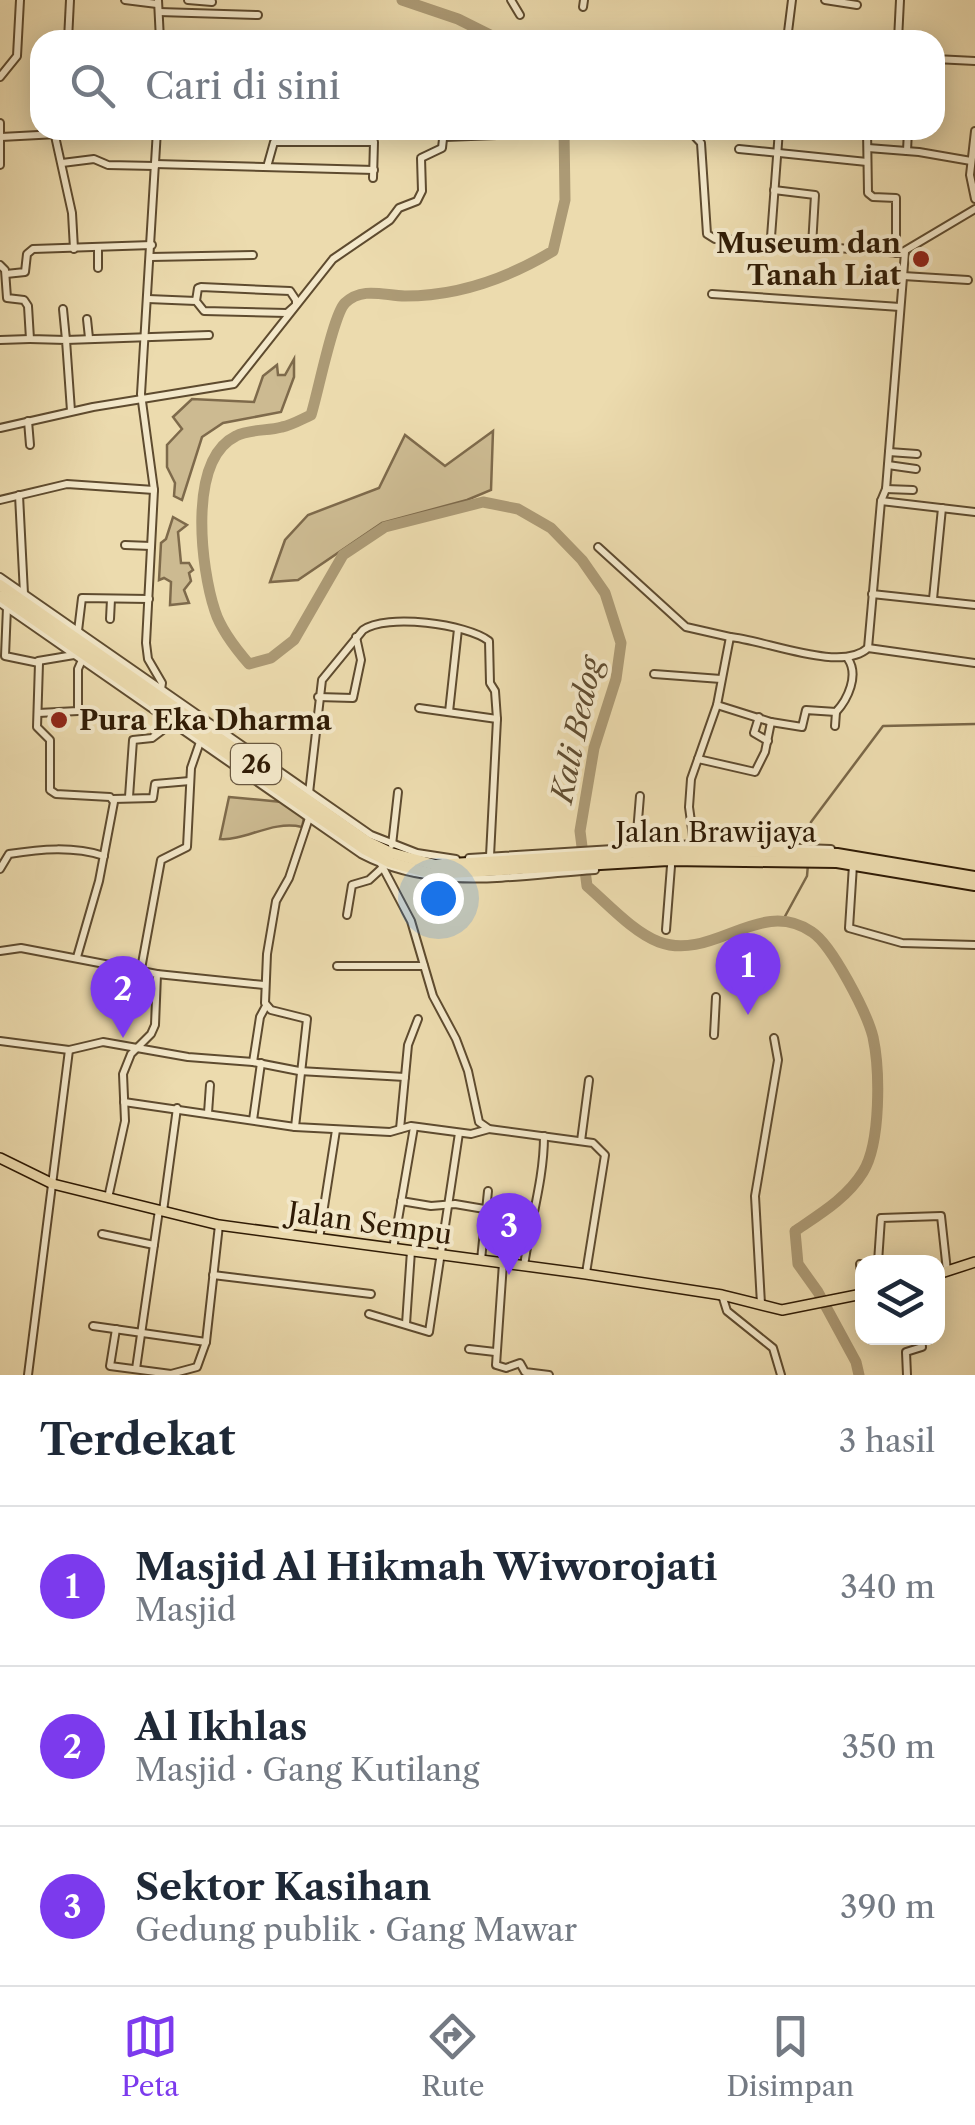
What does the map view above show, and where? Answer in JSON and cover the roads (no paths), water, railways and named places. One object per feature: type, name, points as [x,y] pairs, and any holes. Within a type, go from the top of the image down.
[{"type":"highway","name":"Jalan Brawijaya","points":[[0,585],[368,842],[435,865],[490,859],[539,863]]},
{"type":"highway","name":"Jalan Brawijaya","points":[[2,602],[376,856],[432,874],[594,860],[836,854],[975,875]]},
{"type":"highway","name":"Jalan Brawijaya","points":[[782,857],[808,865],[852,868],[975,888]]},
{"type":"highway","points":[[594,860],[671,866],[782,857]]},
{"type":"main road","name":"Jalan Sempu","points":[[0,1158],[53,1184],[219,1225],[586,1274],[722,1295],[782,1310],[855,1295]]},
{"type":"main road","points":[[945,1271],[975,1262]]},
{"type":"street","points":[[0,76],[17,56],[20,0]]},
{"type":"street","points":[[68,30],[70,0]]},
{"type":"street","points":[[125,0],[258,15]]},
{"type":"street","points":[[188,0],[212,2]]},
{"type":"street","points":[[511,0],[520,15]]},
{"type":"street","points":[[789,30],[792,0]]},
{"type":"street","points":[[826,0],[857,5]]},
{"type":"street","points":[[898,30],[900,0]]},
{"type":"street","points":[[158,5],[159,30]]},
{"type":"street","points":[[945,60],[975,61]]},
{"type":"street","points":[[0,123],[0,165]]},
{"type":"street","points":[[698,140],[707,234],[715,239],[901,253],[973,210],[971,161],[975,130]]},
{"type":"street","points":[[1,138],[30,137]]},
{"type":"street","points":[[56,140],[72,213],[74,249]]},
{"type":"street","points":[[156,140],[141,401],[154,490],[148,658],[162,682],[161,689]]},
{"type":"street","points":[[0,428],[71,411],[234,384],[333,259],[390,220],[399,208],[417,201],[422,192],[421,158],[442,148],[444,140]]},
{"type":"street","points":[[771,242],[778,140]]},
{"type":"street","points":[[598,547],[686,627],[847,658],[863,654],[868,648],[880,501],[891,466],[902,276],[896,198],[870,196],[868,140]]},
{"type":"street","points":[[907,151],[908,140]]},
{"type":"street","points":[[62,163],[94,159],[108,165],[267,167],[374,174],[374,142],[274,142],[267,167]]},
{"type":"street","points":[[868,148],[971,161]]},
{"type":"street","points":[[739,149],[867,162]]},
{"type":"street","points":[[774,190],[816,195],[812,246]]},
{"type":"street","points":[[6,274],[25,272],[27,254],[33,249],[152,245]]},
{"type":"street","points":[[98,247],[98,268]]},
{"type":"street","points":[[151,257],[253,255]]},
{"type":"street","points":[[0,265],[6,274],[7,298],[24,300],[28,306],[30,339]]},
{"type":"street","points":[[902,276],[968,280]]},
{"type":"street","points":[[148,299],[196,302],[204,311],[287,313],[296,305],[290,291],[201,287],[196,302]]},
{"type":"street","points":[[712,294],[900,308]]},
{"type":"street","points":[[63,309],[71,411]]},
{"type":"street","points":[[88,319],[88,338]]},
{"type":"street","points":[[0,340],[209,335]]},
{"type":"street","points":[[28,421],[30,446]]},
{"type":"street","points":[[892,453],[918,454]]},
{"type":"street","points":[[891,466],[916,469]]},
{"type":"street","points":[[0,500],[66,484],[154,490]]},
{"type":"street","points":[[886,489],[914,490]]},
{"type":"street","points":[[18,495],[24,594]]},
{"type":"street","points":[[880,501],[975,512]]},
{"type":"street","points":[[933,598],[942,508]]},
{"type":"street","points":[[125,545],[150,546]]},
{"type":"street","points":[[0,577],[309,793],[371,835],[436,858],[490,859],[498,719],[490,682],[489,640],[458,629],[396,621],[370,625],[322,680],[309,793]]},
{"type":"street","points":[[872,594],[975,605]]},
{"type":"street","points":[[78,631],[82,598],[149,599]]},
{"type":"street","points":[[110,619],[111,600]]},
{"type":"street","points":[[2,602],[2,652],[12,659],[38,661],[74,654]]},
{"type":"street","points":[[2,602],[381,867],[436,879],[539,863]]},
{"type":"street","points":[[449,712],[458,629]]},
{"type":"street","points":[[318,696],[352,698],[361,660],[356,638]]},
{"type":"street","points":[[694,844],[689,794],[717,705],[730,638]]},
{"type":"street","points":[[868,648],[975,664]]},
{"type":"street","points":[[835,726],[836,712],[854,681],[854,670],[847,658]]},
{"type":"street","points":[[38,712],[78,710],[78,668],[82,660]]},
{"type":"street","points":[[38,661],[38,730],[51,746],[52,793],[153,798],[155,784],[190,780]]},
{"type":"street","points":[[654,674],[721,679]]},
{"type":"street","points":[[717,705],[802,727],[806,710],[836,712]]},
{"type":"street","points":[[419,708],[498,719]]},
{"type":"street","points":[[759,717],[754,733],[768,741]]},
{"type":"street","points":[[129,797],[133,740],[152,738],[172,722]]},
{"type":"street","points":[[698,759],[754,772],[768,741],[771,722]]},
{"type":"street","points":[[141,969],[161,860],[187,846],[192,762],[200,742]]},
{"type":"street","points":[[392,845],[398,792]]},
{"type":"street","points":[[636,845],[640,796]]},
{"type":"street","points":[[76,957],[110,833],[113,799]]},
{"type":"street","points":[[254,1120],[260,1018],[266,1006],[264,984],[276,901],[289,878],[309,818]]},
{"type":"street","points":[[594,860],[636,845],[694,844],[782,857]]},
{"type":"street","points":[[0,869],[9,854],[22,852],[78,848],[104,856]]},
{"type":"street","points":[[666,930],[671,866]]},
{"type":"street","points":[[347,915],[352,885],[369,880],[381,867]]},
{"type":"street","points":[[381,867],[410,921],[433,996],[468,1071],[476,1116],[489,1129]]},
{"type":"street","points":[[852,868],[847,922],[856,932],[902,943],[975,945]]},
{"type":"street","points":[[0,951],[19,948],[158,974],[264,984]]},
{"type":"street","points":[[337,966],[424,966]]},
{"type":"street","points":[[108,1198],[125,1121],[124,1074],[134,1050],[155,1025],[158,974]]},
{"type":"street","points":[[714,1035],[716,998]]},
{"type":"street","points":[[266,1006],[307,1018],[295,1127]]},
{"type":"street","points":[[400,1129],[408,1044],[418,1019]]},
{"type":"street","points":[[761,1304],[754,1216],[778,1060],[774,1038]]},
{"type":"street","points":[[0,1041],[69,1050],[103,1042],[134,1050],[257,1062],[299,1071],[405,1078]]},
{"type":"street","points":[[28,1375],[69,1050]]},
{"type":"street","points":[[581,1141],[588,1080]]},
{"type":"street","points":[[208,1113],[210,1086]]},
{"type":"street","points":[[124,1102],[295,1127],[390,1132],[414,1126],[471,1134],[489,1129],[599,1145],[605,1155],[586,1274]]},
{"type":"street","points":[[136,1369],[178,1108]]},
{"type":"street","points":[[393,1248],[414,1126]]},
{"type":"street","points":[[318,1238],[336,1130]]},
{"type":"street","points":[[368,1314],[429,1332],[459,1133]]},
{"type":"street","points":[[524,1266],[531,1217],[543,1175],[544,1136]]},
{"type":"street","points":[[481,1260],[488,1191]]},
{"type":"street","points":[[401,1200],[531,1217]]},
{"type":"street","points":[[878,1255],[881,1218],[941,1216],[942,1255]]},
{"type":"street","points":[[116,1329],[110,1366],[171,1374],[190,1370],[202,1360],[219,1225]]},
{"type":"street","points":[[102,1234],[154,1245]]},
{"type":"street","points":[[406,1324],[411,1251]]},
{"type":"street","points":[[503,1263],[498,1367],[514,1368],[520,1363],[525,1372],[549,1375]]},
{"type":"street","points":[[213,1275],[371,1294]]},
{"type":"street","points":[[722,1295],[727,1311],[773,1348],[780,1375]]},
{"type":"street","points":[[93,1326],[206,1342]]},
{"type":"street","points":[[907,1375],[906,1352],[922,1345]]},
{"type":"street","points":[[468,1349],[496,1352]]},
{"type":"waterway","name":"Kali Bedog","points":[[402,0],[480,30]]},
{"type":"waterway","name":"Kali Bedog","points":[[564,140],[565,200],[553,251],[500,277],[463,289],[405,296],[367,293],[352,298],[340,310],[311,415],[286,426],[241,434],[220,449],[210,468],[202,517],[210,592],[221,625],[249,664],[271,658],[294,640],[343,555],[385,527],[483,502],[518,509],[551,528],[582,560],[605,593],[621,643],[616,679],[594,748],[580,831],[587,886],[630,925],[659,942],[698,944],[774,921],[793,923],[812,932],[839,965],[873,1037],[878,1087],[869,1159],[849,1190],[795,1231],[798,1264],[818,1292],[856,1362],[859,1375]]},
{"type":"waterway","points":[[809,843],[811,822],[883,726],[975,724]]},
{"type":"waterway","points":[[783,920],[807,876],[808,864]]},
{"type":"place","name":"Museum dan Tanah Liat","points":[[921,259]]},
{"type":"place","name":"Pura Eka Dharma","points":[[59,720]]},
{"type":"place","name":"Masjid Al Hikmah Wiworojati","points":[[748,1015]]},
{"type":"place","name":"Al Ikhlas","points":[[123,1038]]},
{"type":"place","name":"Sektor Kasihan","points":[[509,1275]]}]
